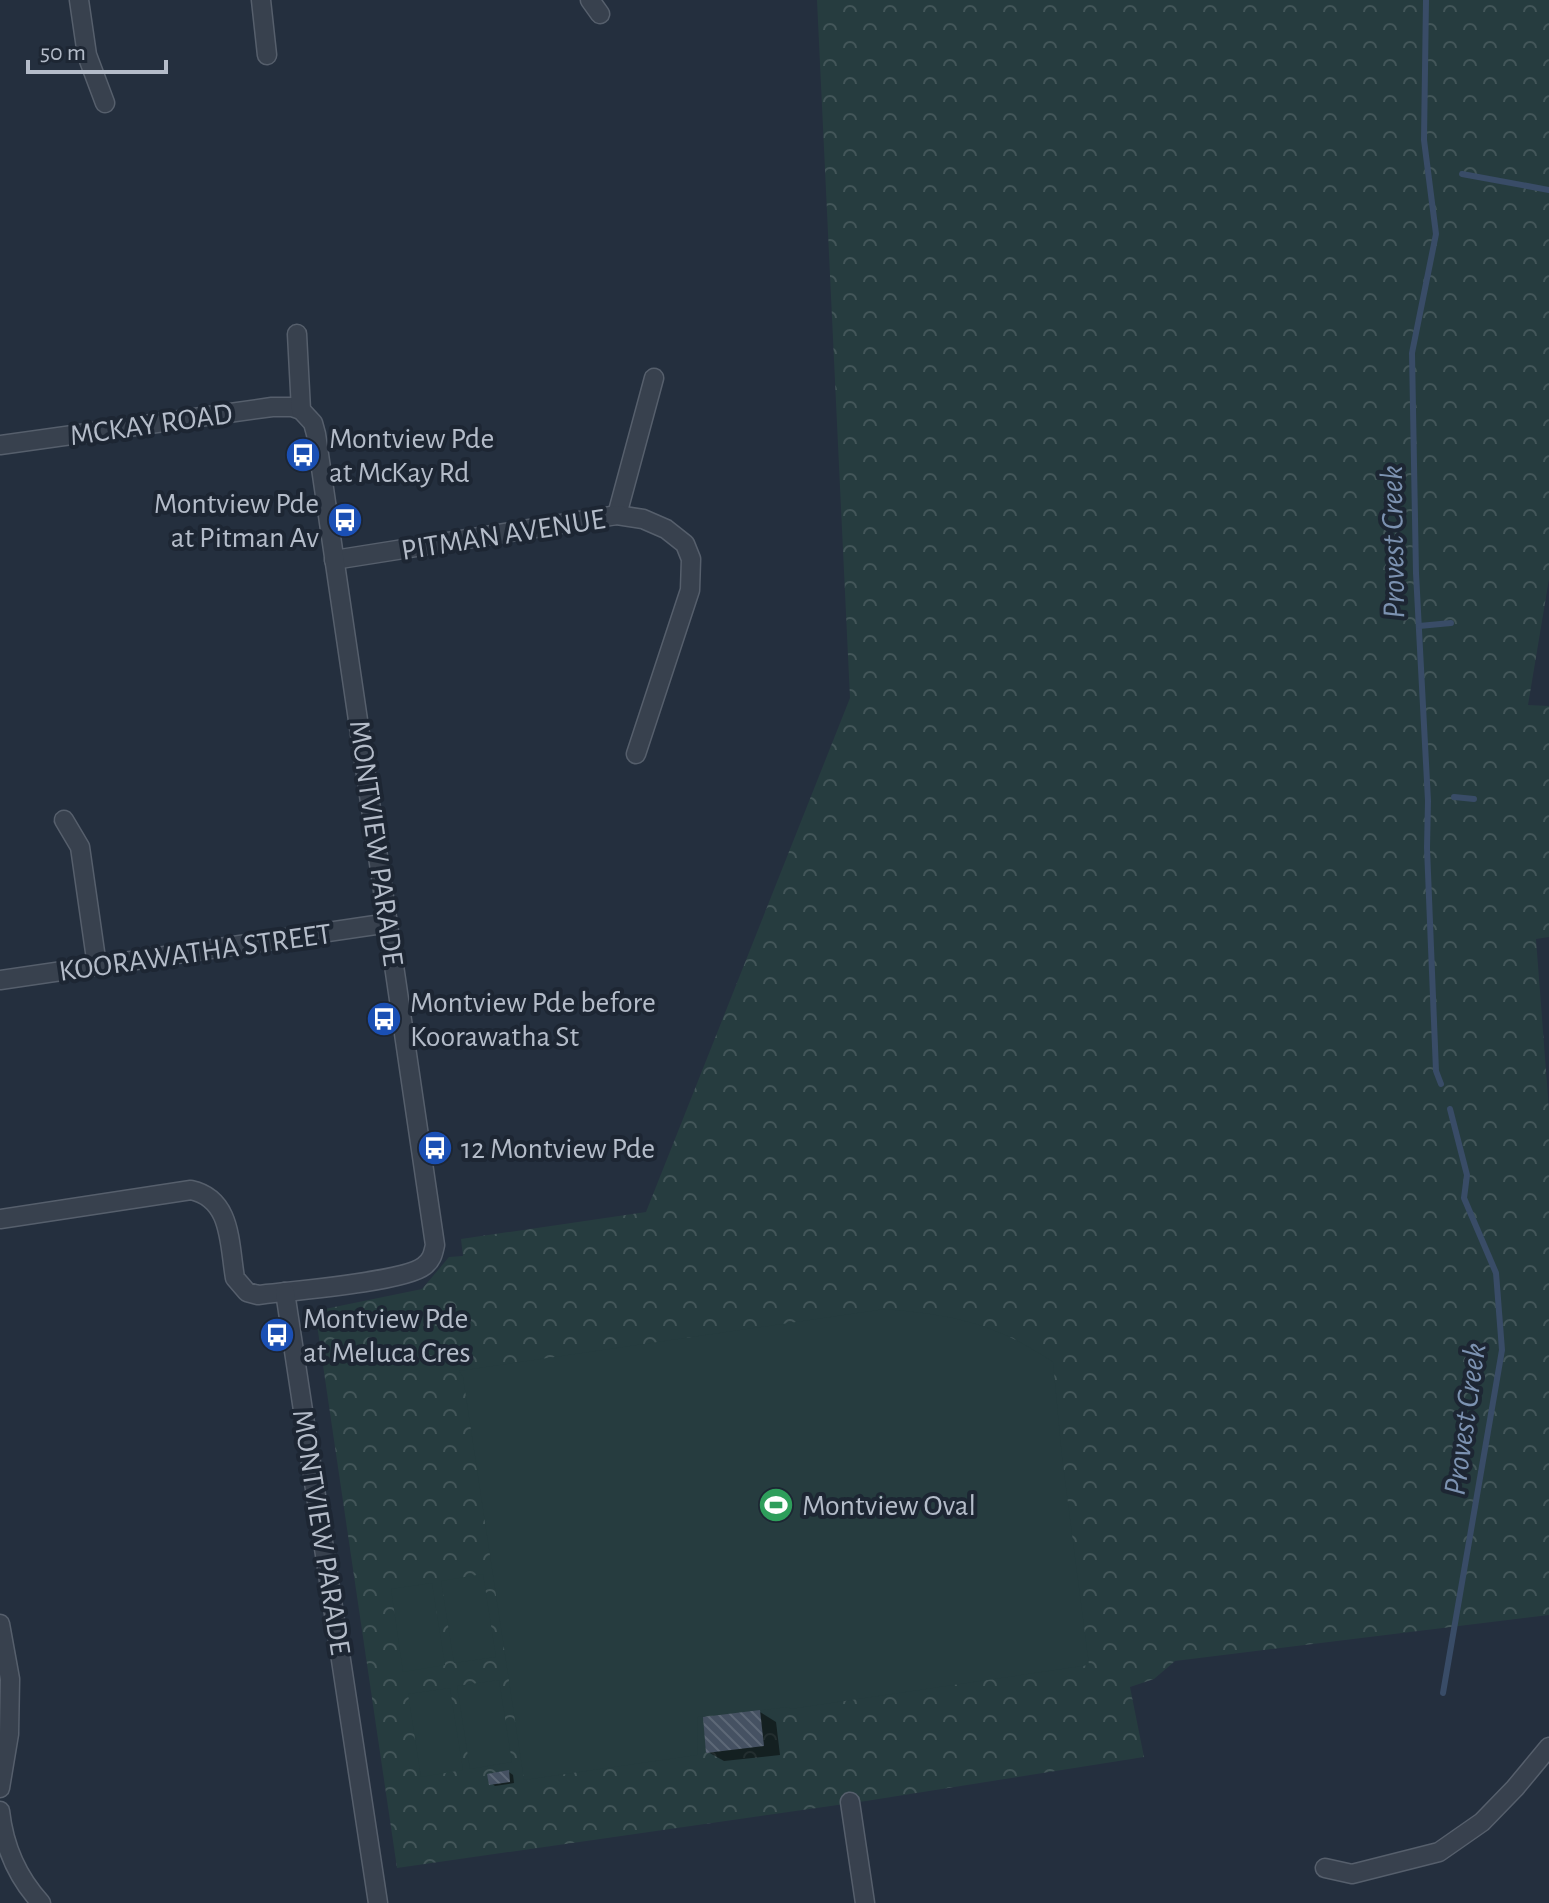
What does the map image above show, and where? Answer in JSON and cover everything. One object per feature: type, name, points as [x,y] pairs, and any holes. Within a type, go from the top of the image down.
[{"type":"street","points":[[79,0],[87,55],[105,103]]},
{"type":"street","points":[[261,0],[267,55]]},
{"type":"street","name":"MONTVIEW PARADE","points":[[297,334],[301,410],[313,423],[316,434],[435,1245],[433,1257],[422,1268],[397,1277],[285,1292],[378,1903]]},
{"type":"street","points":[[617,515],[654,378]]},
{"type":"street","name":"MCKAY ROAD","points":[[0,445],[272,407],[301,410]]},
{"type":"street","name":"PITMAN AVENUE","points":[[334,560],[617,515],[643,519],[666,529],[685,544],[691,559],[690,590],[636,754]]},
{"type":"street","points":[[64,820],[80,847],[97,966]]},
{"type":"street","name":"KOORAWATHA STREET","points":[[0,980],[389,923]]},
{"type":"street","points":[[0,1219],[191,1190],[203,1193],[221,1207],[235,1278],[240,1286],[258,1295],[285,1292]]},
{"type":"street","points":[[0,1624],[10,1679],[9,1734],[0,1788]]},
{"type":"street","points":[[1325,1868],[1352,1874],[1439,1852],[1482,1822],[1549,1747]]},
{"type":"street","points":[[850,1802],[865,1903]]},
{"type":"street","points":[[0,1811],[12,1861],[27,1888],[41,1903]]},
{"type":"green space","points":[[817,0],[1549,0],[1549,579],[1528,705],[1549,706],[1549,937],[1536,939],[1549,1110],[1549,1615],[1175,1661],[1154,1679],[1130,1687],[1144,1757],[866,1801],[397,1868],[315,1311],[422,1289],[449,1257],[463,1256],[461,1239],[646,1212],[850,698]]},
{"type":"green space","name":"Montview Oval","points":[[885,1309],[932,1314],[973,1323],[1012,1338],[1053,1362],[1089,1665],[790,1709],[698,1717],[697,1755],[524,1780],[463,1377],[459,1371]]},
{"type":"green space","points":[[483,1574],[496,1657],[454,1663],[441,1581]]},
{"type":"green space","points":[[432,1583],[445,1665],[403,1672],[391,1589]]},
{"type":"green space","points":[[499,1680],[512,1762],[470,1769],[457,1686]]},
{"type":"green space","points":[[450,1688],[463,1770],[421,1777],[408,1694]]},
{"type":"building","points":[[760,1710],[764,1746],[706,1753],[703,1717]]},
{"type":"building","points":[[509,1770],[510,1782],[489,1785],[487,1774]]},
{"type":"waterway","name":"Provest Creek","points":[[1426,0],[1424,140],[1436,234],[1412,353],[1416,573],[1428,801],[1436,1071],[1441,1084]]},
{"type":"waterway","points":[[1462,174],[1549,190]]},
{"type":"waterway","points":[[1419,626],[1451,623]]},
{"type":"waterway","points":[[1454,797],[1474,799]]},
{"type":"waterway","name":"Provest Creek","points":[[1443,1693],[1502,1350],[1496,1273],[1464,1198],[1467,1175],[1450,1109]]},
{"type":"place","name":"Montview Pde at McKay Rd","points":[[303,455]]},
{"type":"place","name":"Montview Pde at Pitman Av","points":[[345,520]]},
{"type":"place","name":"Montview Pde before Koorawatha St","points":[[384,1019]]},
{"type":"place","name":"12 Montview Pde","points":[[435,1148]]},
{"type":"place","name":"Montview Pde at Meluca Cres","points":[[277,1335]]},
{"type":"place","name":"Montview Oval","points":[[776,1505]]}]
